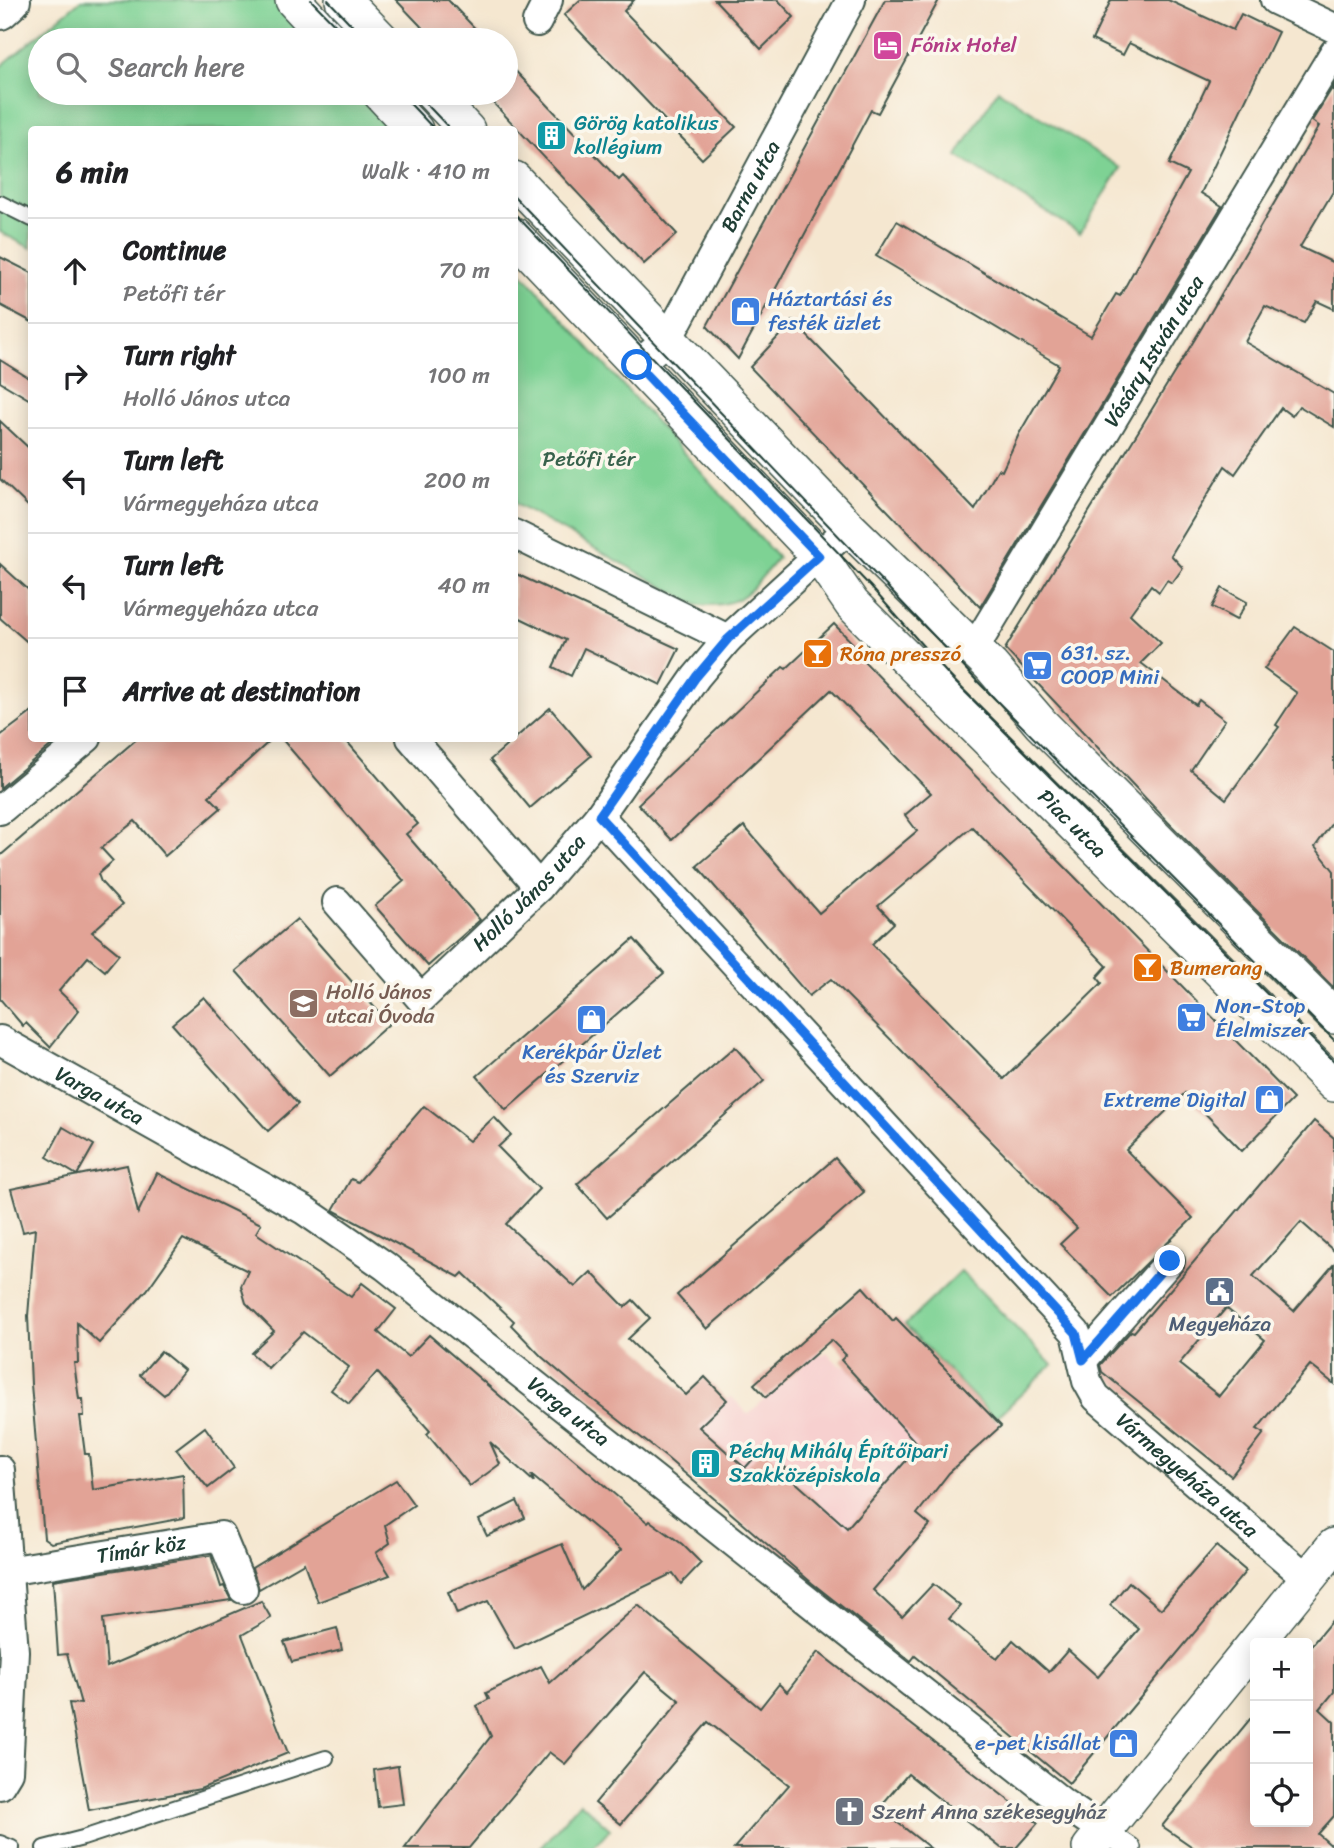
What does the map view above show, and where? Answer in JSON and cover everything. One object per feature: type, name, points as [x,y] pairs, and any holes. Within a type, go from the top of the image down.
[{"type":"main road","points":[[0,10],[11,0]]},
{"type":"street","points":[[293,0],[319,28]]},
{"type":"street","points":[[343,0],[370,28]]},
{"type":"street","name":"Barna utca","points":[[637,365],[668,339],[851,0]]},
{"type":"street","points":[[1275,0],[1334,28]]},
{"type":"street","name":"Vásáry István utca","points":[[974,649],[1334,54]]},
{"type":"street","points":[[391,105],[411,126]]},
{"type":"street","points":[[443,105],[463,126]]},
{"type":"street","points":[[518,183],[849,528],[974,649],[1041,724],[1334,1016]]},
{"type":"street","points":[[518,239],[819,556]]},
{"type":"street","name":"Holló János utca","points":[[337,902],[421,999],[539,887],[599,816],[696,677],[728,639],[849,528]]},
{"type":"street","points":[[518,536],[728,639]]},
{"type":"street","name":"Piac utca","points":[[819,556],[852,604],[1334,1084]]},
{"type":"street","points":[[0,810],[82,742]]},
{"type":"street","points":[[414,742],[539,887]]},
{"type":"street","name":"Vármegyeháza utca","points":[[599,816],[1076,1333],[1087,1381],[1096,1398],[1307,1578]]},
{"type":"street","name":"Varga utca","points":[[0,1040],[304,1210],[385,1266],[1108,1842]]},
{"type":"street","points":[[1083,1360],[1170,1261]]},
{"type":"street","points":[[0,1470],[14,1651],[8,1772],[0,1785]]},
{"type":"street","name":"Tímár köz","points":[[7,1571],[221,1536],[243,1589]]},
{"type":"street","points":[[1108,1842],[1334,1546]]},
{"type":"lane","points":[[0,203],[28,217]]},
{"type":"lane","points":[[44,1848],[83,1838],[326,1758]]},
{"type":"lane","points":[[0,1843],[12,1848]]},
{"type":"shaded area","points":[[961,1271],[1052,1365],[996,1419],[1001,1426],[949,1473],[917,1514],[930,1525],[900,1560],[889,1554],[880,1581],[850,1615],[667,1458],[731,1396],[748,1414],[819,1351],[823,1355],[827,1352],[839,1365],[847,1366],[896,1318],[905,1325]]},
{"type":"green space","points":[[81,0],[278,0],[304,28],[47,28]]},
{"type":"green space","points":[[28,44],[28,105],[373,105],[392,126],[28,126],[28,246],[0,232],[0,67]]},
{"type":"green space","points":[[998,90],[1121,168],[1080,233],[957,156]]},
{"type":"green space","name":"Petőfi tér","points":[[518,268],[778,558],[745,595],[726,603],[697,605],[518,506]]},
{"type":"green space","points":[[961,1271],[1052,1365],[995,1419],[905,1325]]},
{"type":"green space","points":[[580,1802],[610,1829],[592,1848],[540,1848]]},
{"type":"building","points":[[396,0],[448,0],[475,28],[423,28]]},
{"type":"building","points":[[580,0],[634,0],[624,11],[736,127],[702,159],[564,15]]},
{"type":"building","points":[[715,0],[778,0],[794,17],[761,49]]},
{"type":"building","points":[[885,0],[939,0],[878,113],[871,110],[738,359],[707,326]]},
{"type":"building","points":[[1111,0],[1168,0],[1233,30],[1241,14],[1278,32],[1201,193],[1222,206],[980,607],[750,367],[793,321],[975,510],[998,469],[1002,471],[1019,434],[1059,365],[876,256],[897,221],[1091,336],[1116,294],[1120,296],[1188,173],[1169,164],[1209,81],[1129,43],[1123,55],[1092,40]]},
{"type":"building","points":[[518,74],[619,180],[623,176],[677,234],[644,264],[518,129],[518,126],[515,126],[495,105],[518,105]]},
{"type":"building","points":[[1334,85],[1334,190],[1300,247],[1334,263],[1334,309],[1317,301],[1304,323],[1265,306],[1245,342],[1334,394],[1334,427],[1299,406],[1292,416],[1281,408],[1235,474],[1225,466],[1171,555],[1183,568],[1172,583],[1167,580],[1159,592],[1151,585],[1130,614],[1161,643],[1141,663],[1196,705],[1199,700],[1225,720],[1191,770],[1226,799],[1279,727],[1276,725],[1297,693],[1264,669],[1295,627],[1334,652],[1334,820],[1315,847],[1334,871],[1334,988],[1168,822],[1005,649],[1198,334],[1319,126],[1312,121]]},
{"type":"building","points":[[0,257],[28,271],[28,320],[0,305]]},
{"type":"building","points":[[0,360],[28,378],[28,399],[0,382]]},
{"type":"building","points":[[0,421],[28,447],[28,506],[0,479]]},
{"type":"building","points":[[0,564],[28,589],[28,642],[0,618]]},
{"type":"building","points":[[518,575],[679,649],[661,685],[584,648],[571,676],[553,667],[566,640],[518,617]]},
{"type":"building","points":[[1222,588],[1247,602],[1236,620],[1212,607]]},
{"type":"building","points":[[834,624],[862,653],[859,656],[1293,1099],[1242,1151],[1185,1093],[1126,1150],[1193,1218],[1112,1297],[1060,1244],[1077,1228],[831,979],[809,996],[697,866],[744,826],[819,913],[917,831],[905,815],[931,793],[831,690],[672,840],[638,804],[783,667],[786,669]],"holes":[[[972,827],[1107,966],[1097,977],[1102,983],[1004,1079],[872,944],[894,923],[878,906]]]},
{"type":"building","points":[[550,708],[591,756],[530,808],[490,760],[511,742],[518,742],[518,736]]},
{"type":"building","points":[[28,715],[28,742],[55,742],[0,788],[0,736]]},
{"type":"building","points":[[133,742],[269,742],[209,796],[221,808],[165,856],[135,821],[101,848],[113,861],[98,874],[101,882],[122,905],[92,932],[119,954],[105,971],[88,957],[59,991],[79,1010],[50,1047],[26,1023],[23,1026],[0,999],[0,856]]},
{"type":"building","points":[[284,742],[347,742],[418,824],[406,834],[480,920],[428,966],[375,906],[404,881]]},
{"type":"building","points":[[297,919],[389,1024],[330,1076],[236,971]]},
{"type":"building","points":[[634,939],[664,973],[506,1110],[477,1076]]},
{"type":"building","points":[[204,997],[298,1104],[268,1131],[172,1024]]},
{"type":"building","points":[[735,1047],[764,1081],[607,1218],[577,1184]]},
{"type":"building","points":[[424,1106],[469,1141],[494,1117],[511,1135],[498,1147],[539,1189],[506,1224],[575,1287],[591,1272],[625,1307],[633,1300],[650,1318],[628,1339],[686,1395],[705,1377],[727,1400],[699,1427],[745,1468],[763,1448],[786,1468],[783,1471],[847,1528],[919,1446],[841,1360],[846,1355],[831,1340],[766,1397],[754,1384],[863,1287],[893,1321],[896,1318],[1001,1426],[949,1473],[917,1514],[930,1525],[873,1590],[902,1617],[933,1584],[960,1606],[949,1619],[997,1659],[1013,1640],[1049,1672],[1068,1650],[1098,1677],[1139,1629],[1110,1605],[1129,1582],[1161,1609],[1216,1546],[1246,1571],[1069,1783],[915,1656],[911,1661],[812,1583],[667,1458],[577,1387],[542,1357],[511,1325],[514,1321],[463,1273],[459,1277],[333,1210],[351,1179],[358,1182]]},
{"type":"building","name":"Megyeháza","points":[[1314,1121],[1334,1138],[1334,1251],[1301,1222],[1253,1276],[1294,1311],[1334,1264],[1334,1384],[1310,1365],[1257,1429],[1264,1433],[1231,1476],[1102,1372],[1100,1365],[1131,1331],[1134,1332]],"holes":[[[1226,1308],[1265,1340],[1219,1396],[1179,1364]]]},
{"type":"building","points":[[63,1127],[94,1145],[77,1175],[47,1157]]},
{"type":"building","points":[[835,1158],[864,1192],[707,1329],[677,1295]]},
{"type":"building","points":[[127,1165],[138,1213],[157,1173],[261,1224],[256,1233],[351,1297],[362,1283],[396,1309],[378,1332],[408,1357],[429,1335],[648,1523],[650,1521],[682,1544],[701,1563],[681,1584],[673,1573],[515,1649],[488,1601],[457,1614],[448,1592],[562,1544],[582,1590],[621,1550],[531,1475],[534,1482],[490,1442],[500,1464],[470,1486],[427,1434],[430,1431],[377,1372],[349,1404],[331,1390],[349,1367],[303,1332],[268,1368],[251,1353],[274,1331],[246,1303],[241,1286],[248,1271],[183,1239],[147,1290],[99,1343],[77,1323],[78,1363],[74,1363],[79,1399],[83,1399],[84,1416],[80,1416],[85,1454],[89,1454],[93,1490],[183,1474],[184,1518],[51,1543],[44,1538],[31,1384],[28,1316],[35,1229],[23,1232],[11,1189]]},
{"type":"building","points":[[161,1351],[184,1370],[164,1395],[140,1375]]},
{"type":"building","points":[[205,1427],[234,1468],[208,1488],[176,1449]]},
{"type":"building","points":[[396,1480],[414,1505],[385,1525],[390,1543],[376,1553],[390,1575],[318,1602],[304,1563],[259,1589],[252,1568]]},
{"type":"building","points":[[517,1501],[525,1518],[487,1536],[479,1520]]},
{"type":"building","points":[[211,1555],[221,1587],[224,1586],[231,1600],[103,1619],[107,1667],[261,1601],[271,1618],[242,1635],[288,1753],[200,1789],[89,1810],[69,1703],[81,1704],[67,1654],[58,1655],[53,1580]]},
{"type":"building","points":[[638,1605],[760,1708],[779,1684],[787,1692],[818,1652],[1038,1823],[1016,1848],[1001,1848],[908,1774],[879,1808],[930,1848],[734,1848],[789,1785],[708,1722],[621,1824],[595,1803],[680,1701],[645,1672],[565,1764],[549,1752],[469,1848],[405,1848],[491,1736],[477,1706],[489,1699],[486,1693],[541,1666],[550,1683]]},
{"type":"building","points":[[1334,1618],[1334,1692],[1320,1709],[1334,1722],[1334,1816],[1318,1834],[1334,1848],[1194,1848],[1162,1826],[1250,1719],[1250,1827],[1313,1827],[1313,1643]]},
{"type":"building","points":[[337,1628],[342,1650],[292,1662],[284,1642]]},
{"type":"building","points":[[398,1766],[403,1804],[378,1807],[374,1770]]},
{"type":"tram line","points":[[311,0],[338,28]]},
{"type":"tram line","points":[[328,0],[355,28]]},
{"type":"tram line","points":[[411,105],[431,126]]},
{"type":"tram line","points":[[427,105],[447,126]]},
{"type":"tram line","points":[[518,200],[977,681],[1334,1040]]},
{"type":"tram line","points":[[518,217],[870,586],[953,680],[1334,1061]]},
{"type":"place","name":"Főnix Hotel","points":[[888,45]]},
{"type":"place","name":"Görög katolikus kollégium","points":[[551,135]]},
{"type":"place","name":"Háztartási és festék üzlet","points":[[745,311]]},
{"type":"place","name":"Róna presszó","points":[[817,654]]},
{"type":"place","name":"631. sz. COOP Mini","points":[[1038,665]]},
{"type":"place","name":"Bumerang","points":[[1147,968]]},
{"type":"place","name":"Holló János utcai Óvoda","points":[[303,1004]]},
{"type":"place","name":"Non-Stop Élelmiszer","points":[[1192,1018]]},
{"type":"place","name":"Kerékpár Üzlet és Szerviz","points":[[592,1020]]},
{"type":"place","name":"Extreme Digital","points":[[1269,1100]]},
{"type":"place","name":"Megyeháza","points":[[1220,1292]]},
{"type":"place","name":"Péchy Mihály Építőipari Szakközépiskola","points":[[706,1463]]},
{"type":"place","name":"e-pet kisállat","points":[[1124,1743]]},
{"type":"place","name":"Szent Anna székesegyház","points":[[849,1812]]},
{"type":"route","points":[[637,365],[819,556],[728,639],[696,677],[599,816],[1076,1333],[1083,1360],[1170,1261]]}]
